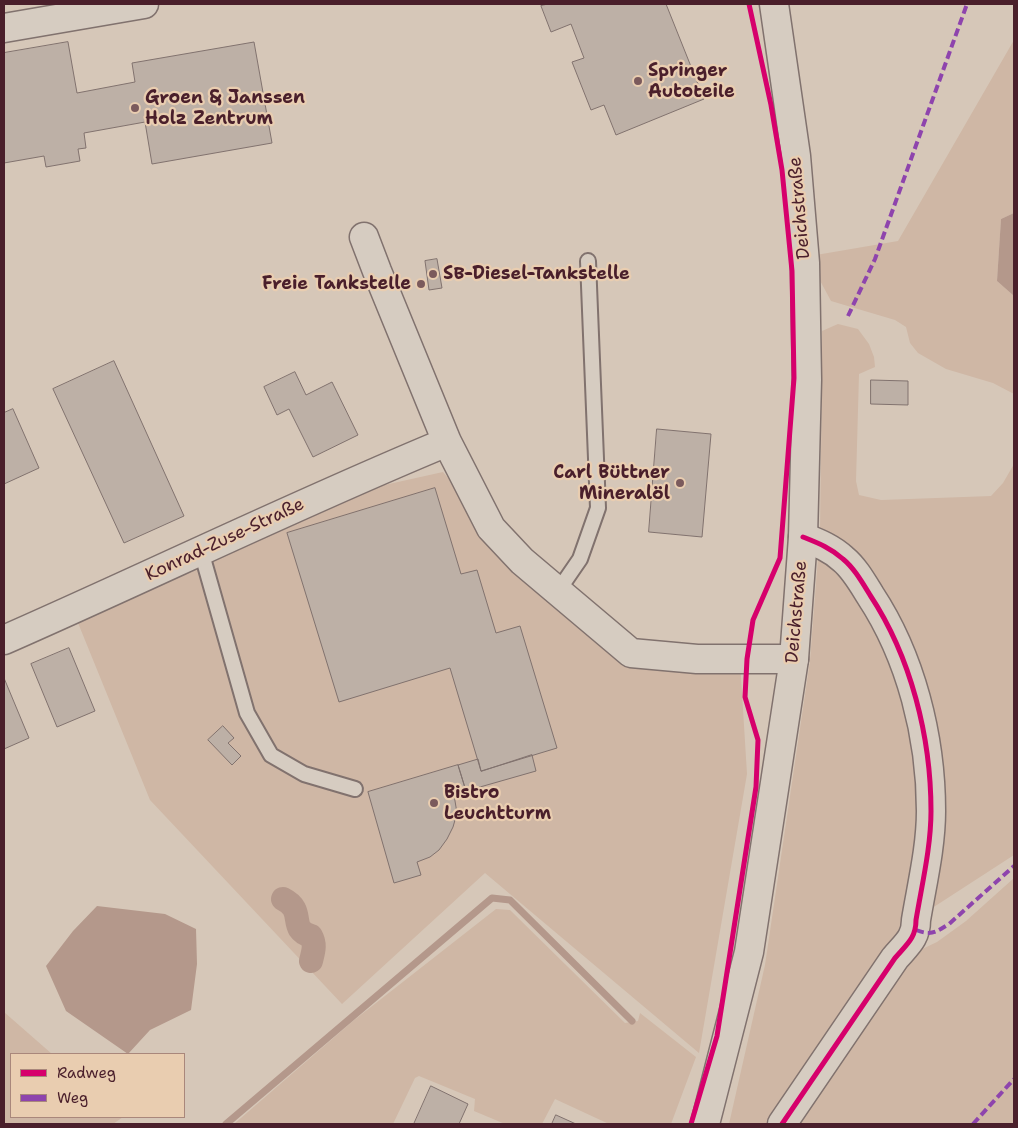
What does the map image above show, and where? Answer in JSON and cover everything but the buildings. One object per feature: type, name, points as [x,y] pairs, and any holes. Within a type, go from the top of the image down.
[{"type":"street","points":[[5,22],[144,4]]},
{"type":"street","name":"Deichstraße","points":[[705,1124],[749,952],[794,659],[803,538],[807,380],[805,263],[796,156],[774,4]]},
{"type":"street","points":[[364,237],[447,442],[491,528],[522,561],[631,653],[696,659],[794,659]]},
{"type":"street","name":"Konrad-Zuse-Straße","points":[[4,640],[263,521],[447,442]]},
{"type":"street","points":[[782,1124],[895,958],[913,937],[916,930],[931,812],[925,738],[921,718],[914,691],[892,633],[879,608],[857,574],[843,559],[825,546],[803,538]]},
{"type":"lane","points":[[558,591],[580,559],[598,508],[588,261]]},
{"type":"lane","points":[[201,550],[247,712],[271,755],[304,774],[355,788]]},
{"type":"shaded area","points":[[1014,40],[1014,213],[1001,219],[997,281],[1014,296],[1014,394],[993,383],[946,369],[918,353],[910,343],[906,327],[895,320],[831,301],[817,275],[816,255],[898,241]]},
{"type":"shaded area","points":[[1014,213],[1014,296],[997,281],[1001,219]]},
{"type":"shaded area","points":[[838,324],[858,329],[869,344],[874,357],[875,367],[859,374],[856,481],[859,495],[881,500],[991,496],[1003,483],[1014,464],[1014,855],[906,925],[778,1124],[729,1124],[765,965],[810,661],[820,532],[822,331]]},
{"type":"shaded area","points":[[443,472],[511,553],[627,655],[740,661],[747,774],[699,1053],[485,873],[342,1004],[150,800],[76,618],[362,490]]},
{"type":"shaded area","points":[[1014,878],[1014,1124],[793,1124],[903,963],[918,951],[937,942],[966,921]]},
{"type":"shaded area","points":[[97,906],[165,914],[196,929],[197,964],[191,1010],[150,1030],[129,1053],[127,1053],[66,1011],[46,966],[73,931]]},
{"type":"shaded area","points":[[496,909],[510,910],[625,1023],[638,1021],[640,1013],[696,1057],[671,1124],[609,1124],[555,1099],[542,1124],[505,1124],[474,1111],[475,1099],[419,1076],[415,1078],[393,1124],[234,1124],[353,1021]]},
{"type":"shaded area","points":[[4,1012],[51,1053],[10,1053],[10,1118],[122,1118],[113,1124],[4,1124]]},
{"type":"waterway","points":[[226,1124],[492,898],[510,900],[632,1021]]},
{"type":"waterway","points":[[283,899],[294,909],[300,929],[313,939],[314,949],[311,961]]},
{"type":"marked path","points":[[848,316],[875,259],[967,4]]},
{"type":"marked path","points":[[916,930],[926,933],[934,932],[949,924],[1014,866]]},
{"type":"marked path","points":[[973,1124],[1014,1079]]},
{"type":"cycle path","points":[[691,1124],[717,1036],[756,787],[758,740],[745,697],[747,659],[753,620],[780,558],[794,378],[792,271],[782,170],[771,105],[749,4]]},
{"type":"cycle path","points":[[782,1124],[895,958],[913,936],[926,866],[931,825],[930,783],[923,726],[897,644],[861,580],[851,567],[829,549],[803,537]]},
{"type":"place","name":"Springer Autoteile","points":[[638,81]]},
{"type":"place","name":"Groen & Janssen Holz Zentrum","points":[[135,108]]},
{"type":"place","name":"SB-Diesel-Tankstelle","points":[[433,274]]},
{"type":"place","name":"Freie Tankstelle","points":[[421,284]]},
{"type":"place","name":"Carl Büttner Mineralöl","points":[[680,483]]},
{"type":"place","name":"Bistro Leuchtturm","points":[[434,803]]}]
